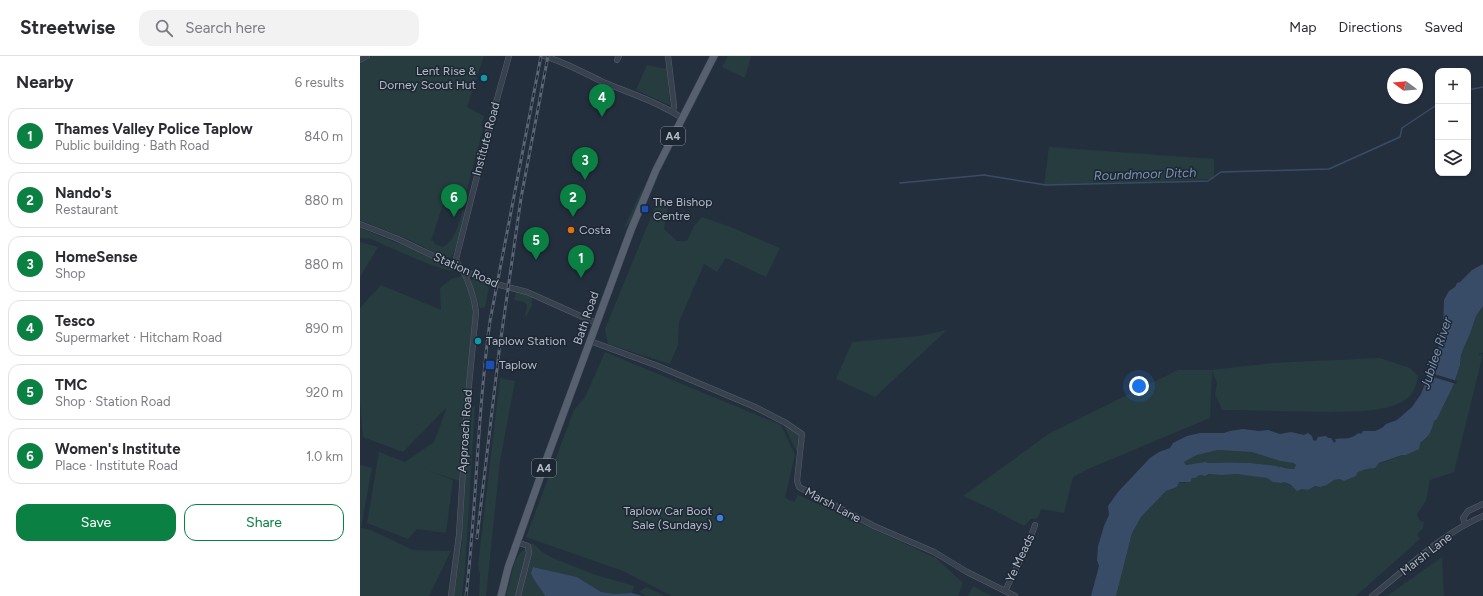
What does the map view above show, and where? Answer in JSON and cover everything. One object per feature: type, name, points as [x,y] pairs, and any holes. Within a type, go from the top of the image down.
[{"type":"main road","name":"Bath Road","points":[[501,596],[508,568],[517,542],[641,203],[714,56]]},
{"type":"street","points":[[360,60],[367,56]]},
{"type":"street","name":"Institute Road","points":[[460,268],[456,259],[458,249],[509,56]]},
{"type":"street","points":[[544,56],[561,62],[672,112],[682,118]]},
{"type":"street","points":[[668,56],[674,106],[672,112]]},
{"type":"street","name":"Station Road","points":[[360,224],[398,239],[491,283],[527,292],[596,323]]},
{"type":"street","name":"Approach Road","points":[[451,596],[459,535],[467,399],[476,312],[467,280],[460,268]]},
{"type":"street","name":"Marsh Lane","points":[[590,341],[658,366],[755,407],[786,422],[802,434],[797,481],[799,487],[874,526],[934,552],[967,572],[1015,596]]},
{"type":"street","points":[[1465,525],[1463,518],[1466,512],[1483,504]]},
{"type":"street","name":"Marsh Lane","points":[[1372,596],[1418,558],[1448,536],[1483,516]]},
{"type":"street","name":"Ye Meads","points":[[1004,591],[1029,542],[1035,525]]},
{"type":"street","points":[[517,542],[528,546],[529,554],[518,596]]},
{"type":"green space","points":[[372,56],[484,56],[467,107],[484,116],[481,126],[483,128],[464,201],[446,195],[431,241],[433,240],[435,244],[443,247],[447,244],[454,236],[463,210],[466,211],[455,250],[451,258],[441,256],[410,240],[360,220],[360,64]]},
{"type":"green space","points":[[728,56],[751,56],[745,78],[722,67]]},
{"type":"green space","points":[[647,65],[667,69],[670,105],[636,90]]},
{"type":"green space","points":[[1049,147],[1214,159],[1214,179],[1044,185]]},
{"type":"green space","points":[[644,185],[634,215],[628,225],[624,228]]},
{"type":"green space","points":[[665,199],[669,203],[664,229],[677,241],[687,241],[694,226],[702,217],[728,226],[780,248],[766,277],[726,258],[717,272],[704,264],[679,322],[678,345],[670,364],[608,344],[605,329],[658,200]]},
{"type":"green space","points":[[360,228],[412,249],[455,269],[455,271],[440,268],[371,239],[360,238]]},
{"type":"green space","points":[[360,242],[378,247],[360,277]]},
{"type":"green space","points":[[462,276],[472,302],[473,313],[459,481],[426,470],[453,480],[446,533],[417,529],[408,539],[367,523],[379,452],[405,462],[434,442],[447,407],[403,452],[363,437],[360,399],[360,308],[381,285],[441,310],[440,288],[451,279]]},
{"type":"green space","points":[[474,279],[489,287],[484,308],[480,308],[473,289],[471,280]]},
{"type":"green space","points":[[516,291],[532,296],[532,305],[526,317],[527,305],[524,302],[514,300]]},
{"type":"green space","points":[[1483,306],[1483,352],[1479,355],[1483,354],[1454,472],[1430,480],[1426,501],[1417,514],[1419,520],[1424,522],[1423,528],[1417,535],[1420,539],[1356,596],[1116,596],[1132,533],[1141,517],[1166,491],[1177,487],[1179,482],[1185,483],[1200,475],[1237,474],[1260,476],[1308,490],[1315,486],[1320,487],[1327,485],[1334,480],[1356,476],[1358,472],[1402,455],[1426,439],[1453,386],[1464,347],[1476,316]]},
{"type":"green space","points":[[947,330],[875,397],[836,379],[852,342],[919,336]]},
{"type":"green space","points":[[605,352],[781,425],[795,455],[785,498],[794,502],[798,495],[936,558],[963,583],[958,596],[672,596],[623,571],[526,537],[574,410],[585,397]]},
{"type":"green space","points":[[1380,358],[1410,368],[1418,376],[1411,395],[1397,404],[1379,409],[1330,412],[1222,410],[1215,394],[1217,383],[1212,371],[1210,418],[1088,469],[1073,477],[1064,513],[1041,509],[1038,518],[1031,519],[1024,526],[963,496],[1050,433],[1178,370],[1211,370],[1272,363]]},
{"type":"green space","points":[[500,378],[515,381],[500,461],[486,596],[479,596],[480,574],[478,565]]},
{"type":"green space","points":[[475,406],[465,570],[462,596],[454,596],[462,543],[469,409]]},
{"type":"green space","points":[[782,422],[798,434],[798,454]]},
{"type":"green space","points":[[1218,450],[1252,452],[1280,461],[1295,463],[1296,465],[1294,469],[1288,469],[1262,464],[1205,462],[1186,465],[1184,462],[1197,455]]},
{"type":"green space","points":[[360,465],[372,468],[361,528],[371,530],[413,550],[451,551],[429,596],[360,596]]},
{"type":"green space","points":[[533,543],[542,552],[555,559],[596,575],[634,586],[632,593],[614,594],[601,592],[577,577],[533,567],[545,596],[506,596],[515,561],[521,552]]},
{"type":"green space","points":[[1442,557],[1444,596],[1387,596]]},
{"type":"green space","points":[[973,586],[992,596],[968,596]]},
{"type":"green space","points":[[646,587],[665,596],[645,596],[639,592]]},
{"type":"water","points":[[1483,264],[1483,306],[1476,316],[1461,355],[1460,365],[1453,386],[1437,419],[1434,421],[1429,434],[1420,443],[1419,449],[1406,455],[1379,463],[1375,468],[1358,472],[1356,476],[1344,481],[1340,479],[1334,480],[1327,485],[1320,487],[1315,486],[1308,490],[1302,489],[1297,491],[1291,485],[1284,482],[1273,482],[1267,478],[1237,474],[1200,475],[1192,478],[1190,482],[1179,482],[1177,487],[1166,491],[1141,517],[1132,533],[1116,596],[1091,596],[1099,566],[1097,560],[1098,546],[1109,515],[1108,506],[1118,492],[1150,458],[1159,452],[1170,448],[1173,443],[1187,436],[1200,433],[1224,433],[1243,429],[1259,431],[1268,430],[1280,434],[1291,432],[1304,435],[1308,433],[1312,436],[1313,440],[1316,441],[1318,437],[1326,436],[1331,438],[1334,443],[1336,441],[1335,439],[1351,438],[1359,433],[1361,434],[1363,431],[1375,431],[1382,428],[1386,424],[1397,420],[1412,407],[1421,394],[1432,368],[1443,332],[1444,300],[1449,291],[1472,270]],"holes":[[[1218,450],[1252,452],[1280,461],[1294,463],[1296,465],[1294,469],[1288,469],[1262,464],[1205,462],[1186,465],[1184,462],[1197,455]]]},
{"type":"water","points":[[533,567],[577,577],[601,592],[614,594],[632,593],[643,596],[545,596],[532,576],[531,573]]},
{"type":"pier","points":[[1428,372],[1457,381],[1456,384],[1427,375]]},
{"type":"waterway","name":"Roundmoor Ditch","points":[[1471,89],[1483,87]]},
{"type":"waterway","name":"Roundmoor Ditch","points":[[900,183],[984,175],[1046,185],[1208,181],[1221,172],[1329,169],[1400,137],[1402,128],[1435,106]]},
{"type":"railway","points":[[466,596],[473,527],[482,390],[490,321],[541,56]]},
{"type":"railway","points":[[477,538],[499,352],[521,198],[548,56]]},
{"type":"place","name":"Lent Rise & Dorney Scout Hut","points":[[484,78]]},
{"type":"place","name":"Tesco","points":[[602,117]]},
{"type":"place","name":"HomeSense","points":[[585,180]]},
{"type":"place","name":"The Bishop Centre","points":[[645,209]]},
{"type":"place","name":"Women's Institute","points":[[454,217]]},
{"type":"place","name":"Nando's","points":[[573,217]]},
{"type":"place","name":"Costa","points":[[571,230]]},
{"type":"place","name":"TMC","points":[[536,260]]},
{"type":"place","name":"Thames Valley Police Taplow","points":[[581,278]]},
{"type":"place","name":"Taplow Station","points":[[478,341]]},
{"type":"place","name":"Taplow","points":[[490,365]]},
{"type":"place","name":"Taplow Car Boot Sale (Sundays)","points":[[720,518]]},
{"type":"water label","name":"Jubilee River","points":[[1436,353]]}]
